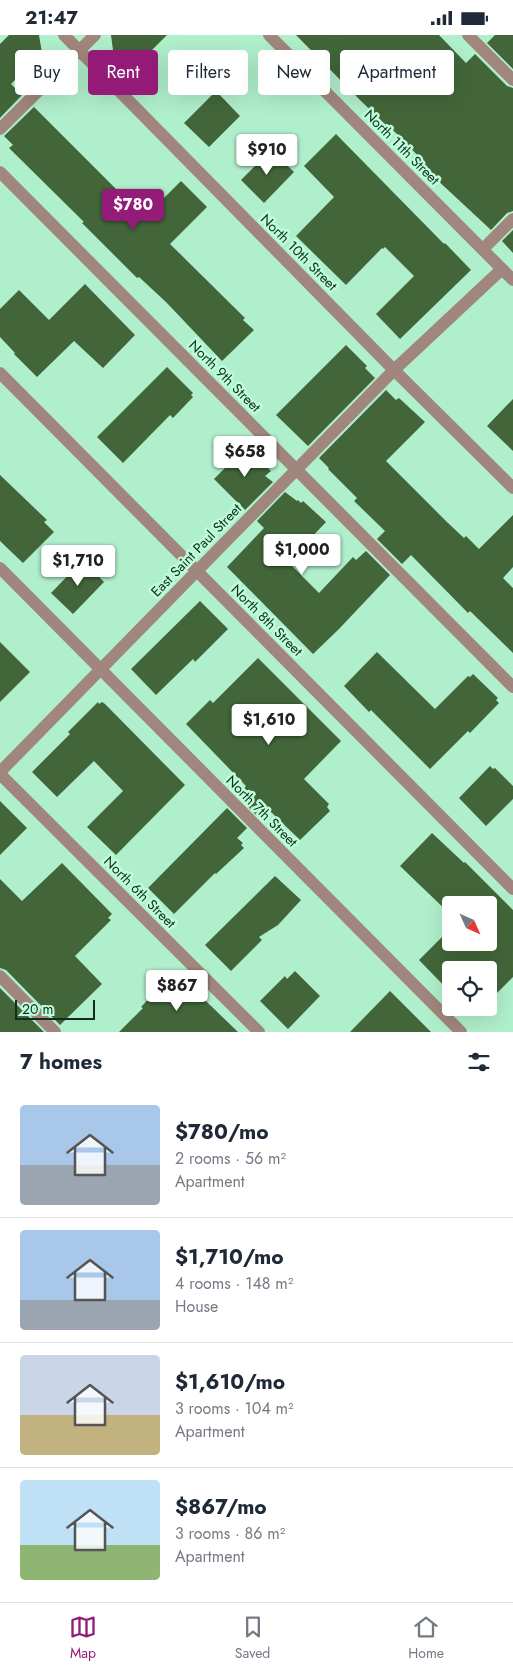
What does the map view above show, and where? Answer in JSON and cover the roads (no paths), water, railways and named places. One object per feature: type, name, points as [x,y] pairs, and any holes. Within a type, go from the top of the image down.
[{"type":"lane","name":"North 10th Street","points":[[64,35],[513,488]]},
{"type":"lane","points":[[0,129],[95,35]]},
{"type":"lane","name":"North 11th Street","points":[[269,35],[513,280]]},
{"type":"lane","points":[[468,35],[513,80]]},
{"type":"lane","name":"North 9th Street","points":[[0,172],[513,687]]},
{"type":"lane","points":[[483,249],[513,219]]},
{"type":"lane","name":"East Saint Paul Street","points":[[0,773],[394,370],[502,269]]},
{"type":"lane","name":"North 8th Street","points":[[0,373],[513,889]]},
{"type":"lane","name":"North 7th Street","points":[[0,567],[461,1032]]},
{"type":"lane","name":"North 6th Street","points":[[0,773],[259,1032]]},
{"type":"lane","points":[[0,976],[55,1032]]}]
